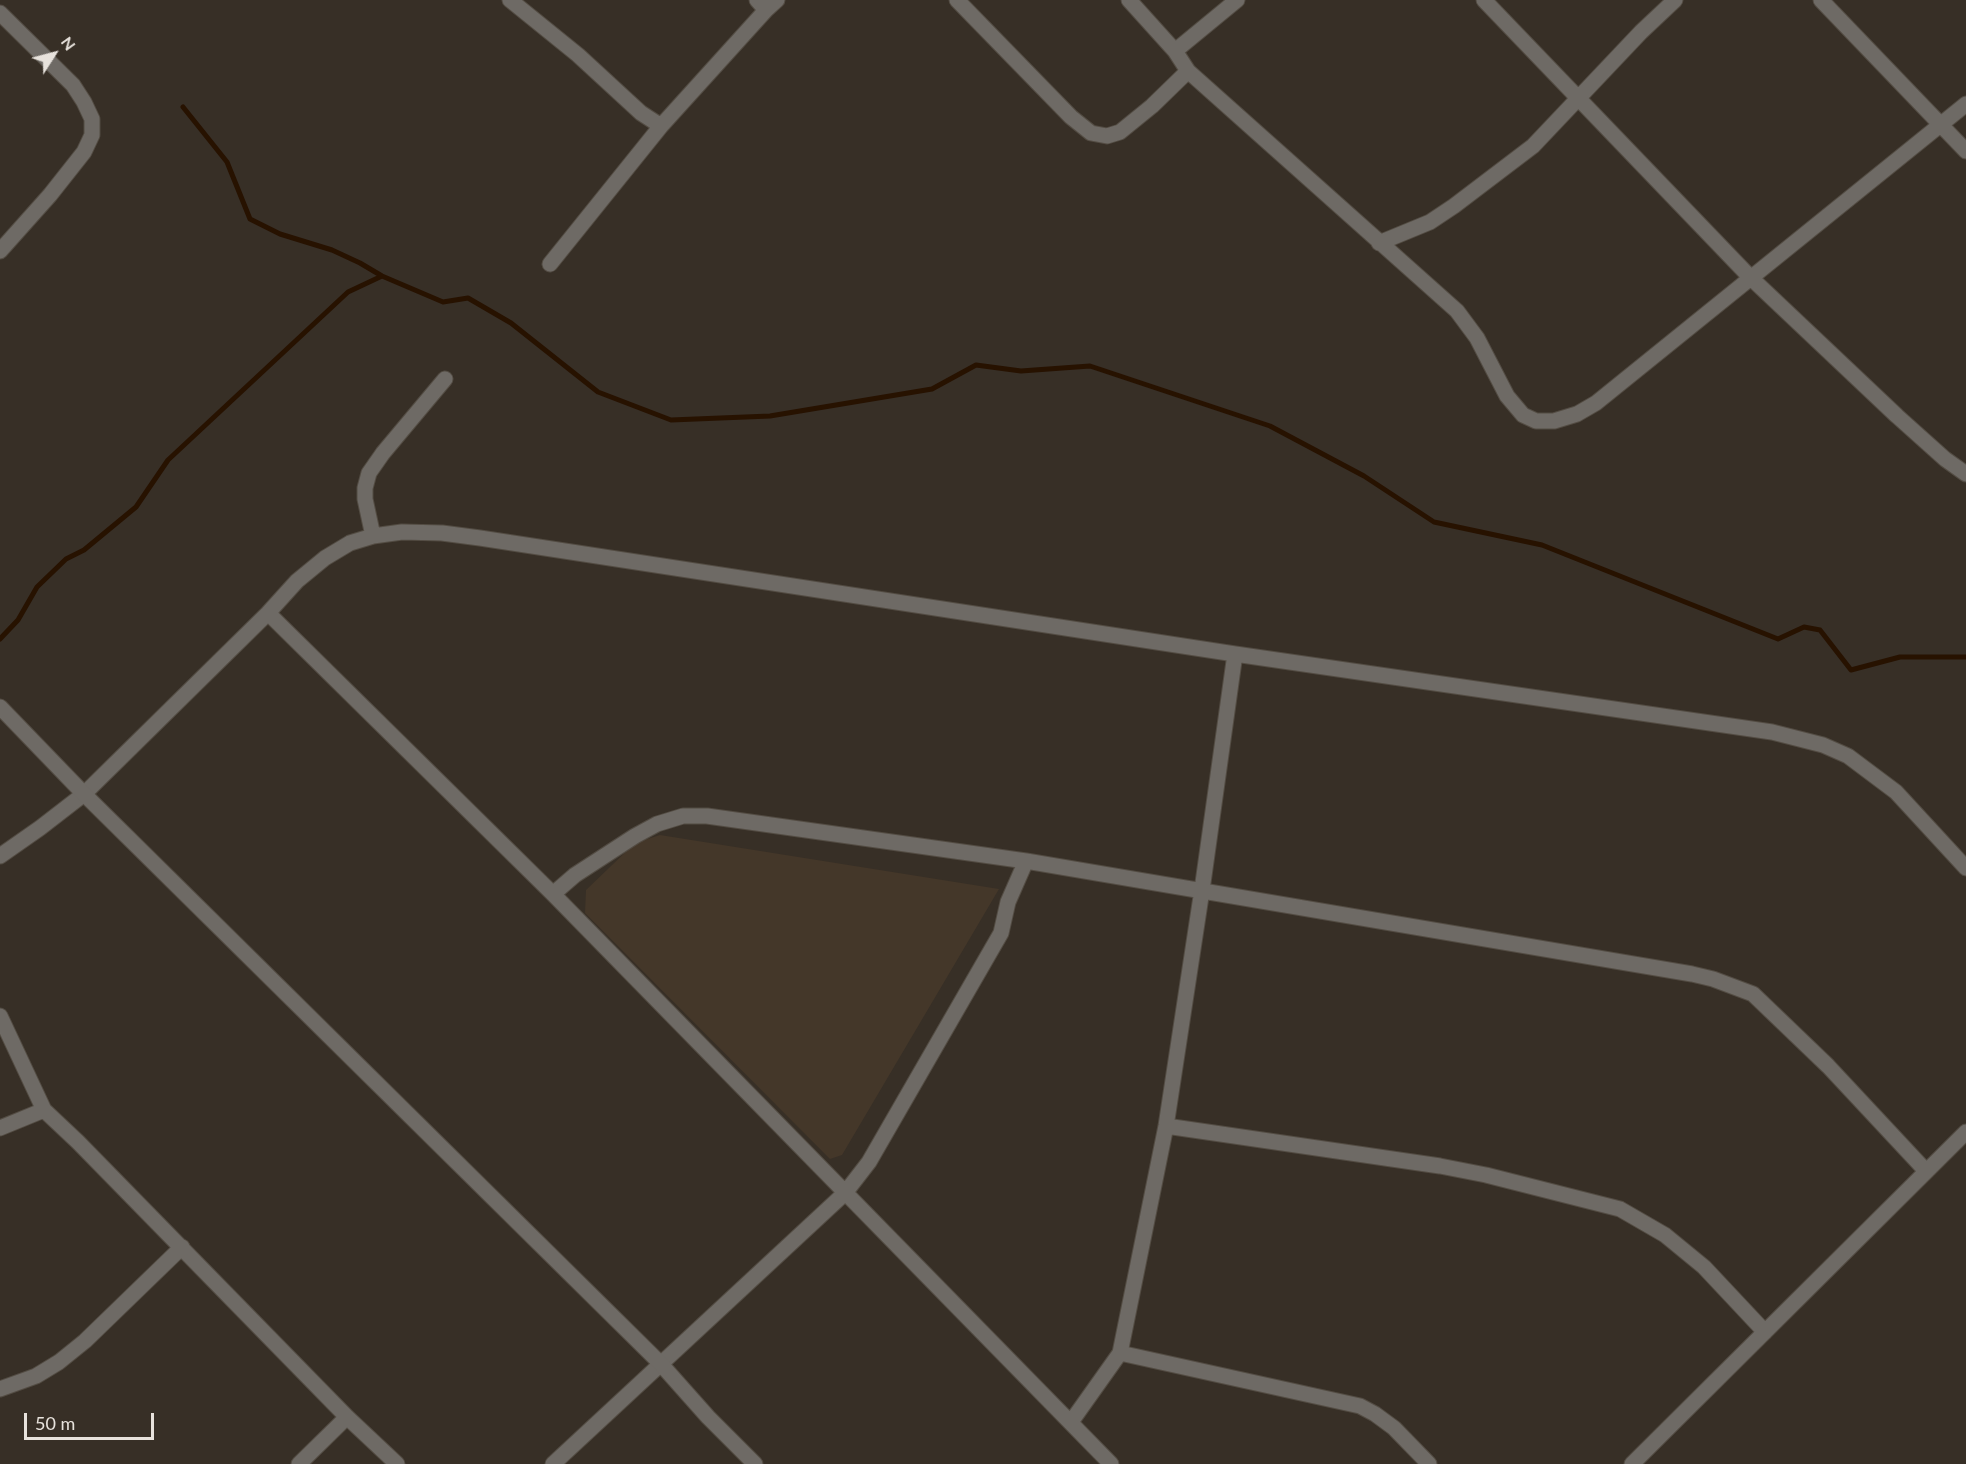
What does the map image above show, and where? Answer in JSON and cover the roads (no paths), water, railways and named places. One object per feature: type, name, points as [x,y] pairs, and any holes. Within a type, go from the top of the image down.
[{"type":"street","points":[[510,0],[578,55],[641,113],[661,126]]},
{"type":"street","points":[[957,0],[1071,117],[1091,133],[1107,136],[1120,132],[1152,106],[1188,71]]},
{"type":"street","points":[[1129,0],[1174,51],[1188,71],[1457,311],[1477,338],[1507,396],[1523,415],[1536,421],[1554,421],[1577,414],[1596,403],[1966,104]]},
{"type":"street","points":[[1174,51],[1237,0]]},
{"type":"street","points":[[1485,0],[1750,277],[1897,416],[1945,459],[1966,474]]},
{"type":"street","points":[[1379,243],[1430,222],[1533,146],[1641,32],[1675,0]]},
{"type":"street","points":[[1821,0],[1966,151]]},
{"type":"street","points":[[550,264],[661,126],[766,3]]},
{"type":"street","points":[[0,14],[73,85],[92,119],[92,135],[84,152],[2,249]]},
{"type":"street","points":[[373,536],[365,499],[369,473],[445,379]]},
{"type":"street","points":[[0,856],[84,794],[268,613],[297,581],[325,558],[350,543],[373,536],[402,532],[442,533],[480,538],[1235,654],[1772,732],[1805,740],[1848,756],[1896,792],[1966,868]]},
{"type":"street","points":[[268,613],[553,894],[1111,1464]]},
{"type":"street","points":[[1071,1422],[1120,1353],[1166,1126],[1235,654]]},
{"type":"street","points":[[0,706],[84,794],[660,1363],[708,1417],[755,1464]]},
{"type":"street","points":[[553,894],[575,875],[657,824],[683,816],[708,816],[1026,861],[1692,974],[1753,993],[1820,1058],[1926,1171]]},
{"type":"street","points":[[553,1464],[845,1193],[869,1162],[1001,933],[1008,902],[1026,861]]},
{"type":"street","points":[[0,1016],[44,1110],[182,1247],[347,1417],[397,1464]]},
{"type":"street","points":[[0,1128],[44,1110]]},
{"type":"street","points":[[1166,1126],[1440,1166],[1486,1175],[1620,1209],[1665,1235],[1704,1267],[1765,1332]]},
{"type":"street","points":[[1632,1464],[1966,1132]]},
{"type":"street","points":[[0,1389],[36,1376],[59,1362],[85,1341],[182,1247]]},
{"type":"street","points":[[1120,1353],[1360,1406],[1394,1428],[1429,1464]]},
{"type":"street","points":[[299,1464],[347,1417]]},
{"type":"waterway","points":[[183,107],[227,162],[250,219],[280,234],[332,250],[382,276],[443,302],[468,298],[511,323],[598,392],[671,420],[770,416],[932,389],[976,365],[1021,371],[1090,366],[1270,426],[1364,476],[1434,522],[1542,545],[1778,639],[1804,627],[1820,630],[1851,670],[1900,657],[1966,657]]},
{"type":"waterway","points":[[0,639],[18,620],[37,587],[66,559],[84,550],[136,507],[168,460],[348,292],[382,276]]}]
